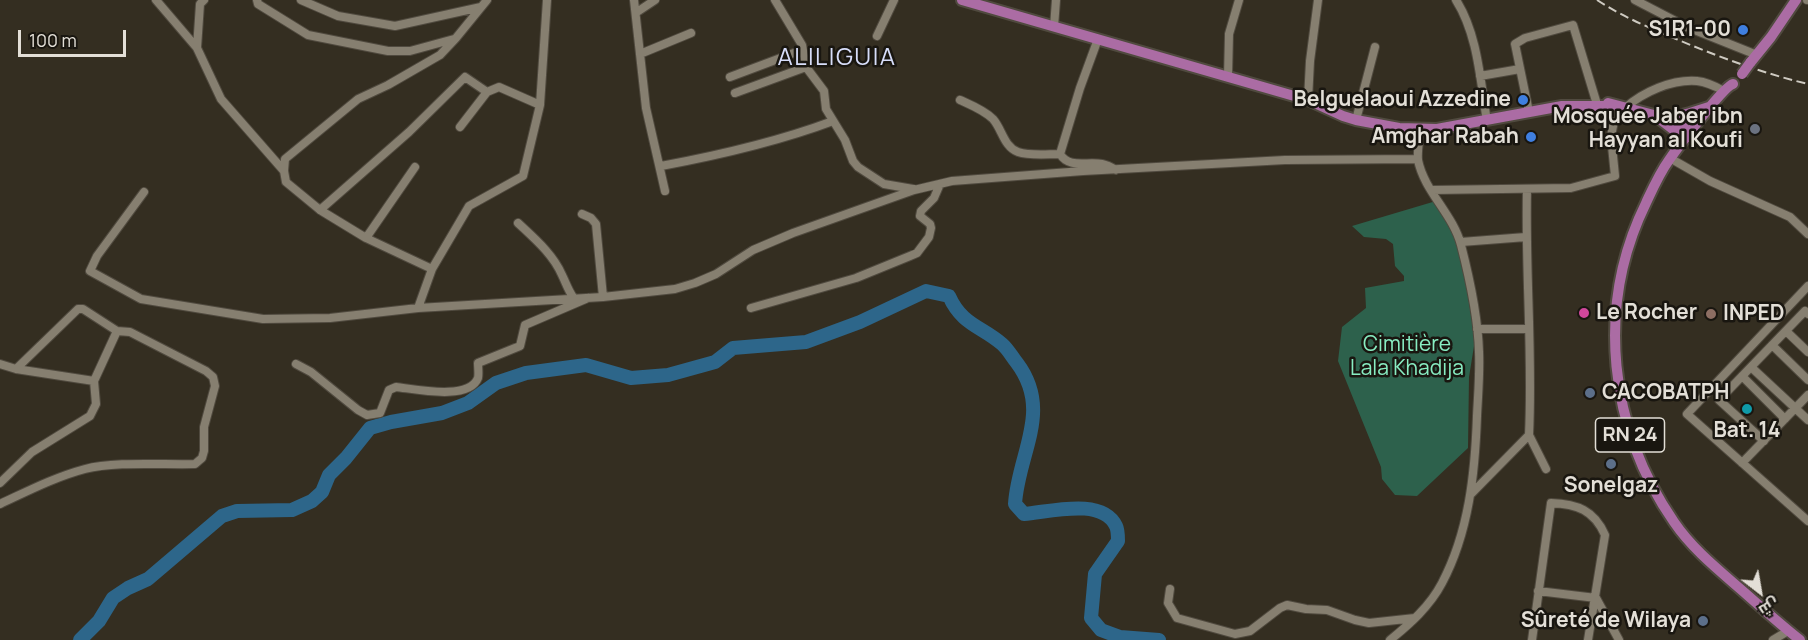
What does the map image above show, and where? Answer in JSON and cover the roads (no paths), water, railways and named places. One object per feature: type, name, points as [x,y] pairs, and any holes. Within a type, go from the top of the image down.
[{"type":"main road","points":[[962,0],[1308,100],[1356,120],[1391,127],[1451,128],[1562,106],[1618,107]]},
{"type":"main road","name":"RN 24","points":[[1796,0],[1742,74],[1712,105],[1653,188],[1627,249],[1614,323],[1620,398],[1630,435],[1641,465],[1675,524],[1699,551],[1800,640]]},
{"type":"main road","name":"RN 24","points":[[1690,136],[1733,89],[1729,88]]},
{"type":"main road","points":[[1425,128],[1574,100],[1596,101],[1680,122],[1690,136]]},
{"type":"main road","points":[[1662,117],[1690,113],[1712,105]]},
{"type":"main road","points":[[1662,117],[1674,130],[1690,136]]},
{"type":"main road","points":[[1674,130],[1675,156]]},
{"type":"street","points":[[156,0],[197,48],[220,99],[284,171]]},
{"type":"street","points":[[257,0],[258,4],[308,35],[388,51],[410,51],[456,38]]},
{"type":"street","points":[[301,0],[338,16],[395,26],[485,4]]},
{"type":"street","points":[[418,308],[432,269],[469,206],[523,176],[540,105],[547,0]]},
{"type":"street","points":[[634,0],[646,108],[665,191]]},
{"type":"street","points":[[637,12],[655,0]]},
{"type":"street","points":[[775,0],[802,45],[806,67],[824,91],[826,109],[845,140],[853,161],[884,184],[914,190]]},
{"type":"street","points":[[878,36],[894,0]]},
{"type":"street","points":[[1054,27],[1056,0]]},
{"type":"street","points":[[1227,76],[1229,34],[1239,0]]},
{"type":"street","points":[[1308,100],[1310,61],[1318,0]]},
{"type":"street","points":[[1456,0],[1462,9],[1476,53],[1486,115]]},
{"type":"street","points":[[1635,0],[1753,59]]},
{"type":"street","points":[[197,48],[200,1]]},
{"type":"street","points":[[432,269],[366,238],[320,210],[286,182],[285,159],[358,99],[431,60],[456,38],[485,4]]},
{"type":"street","points":[[1528,107],[1515,44],[1525,38],[1574,25],[1596,101]]},
{"type":"street","points":[[640,54],[691,33]]},
{"type":"street","points":[[1060,154],[1098,39]]},
{"type":"street","points":[[1356,120],[1375,46]]},
{"type":"street","points":[[730,77],[802,50]]},
{"type":"street","points":[[735,93],[806,67]]},
{"type":"street","points":[[1480,76],[1520,69]]},
{"type":"street","points":[[320,210],[409,132],[465,77],[487,92]]},
{"type":"street","points":[[1432,190],[1571,188],[1615,176],[1611,136],[1618,107],[1675,82],[1704,82],[1729,88]]},
{"type":"street","points":[[460,127],[487,92],[499,87],[540,105]]},
{"type":"street","points":[[960,100],[993,118],[1014,150],[1022,153],[1060,154]]},
{"type":"street","points":[[661,166],[725,154],[788,138],[833,121]]},
{"type":"street","points":[[1399,640],[1407,627],[1428,604],[1450,566],[1465,523],[1471,494],[1476,443],[1479,352],[1471,286],[1461,242],[1447,213],[1432,190],[1418,159],[1425,128]]},
{"type":"street","points":[[1060,154],[1070,163],[1100,163],[1116,170]]},
{"type":"street","points":[[1675,156],[1718,185],[1781,212],[1798,223],[1808,234]]},
{"type":"street","points":[[144,192],[98,256],[90,271],[141,299],[263,320],[368,315],[418,308],[603,297],[675,289],[695,284],[716,274],[753,250],[793,233],[914,190],[990,177],[1285,160],[1418,159]]},
{"type":"street","points":[[366,238],[415,167]]},
{"type":"street","points":[[752,308],[856,278],[917,252],[929,237],[931,228],[930,224],[920,216],[921,211],[934,198],[940,184]]},
{"type":"street","points":[[1527,189],[1526,237],[1531,394],[1529,435],[1546,470]]},
{"type":"street","points":[[582,214],[591,218],[596,224],[603,297]]},
{"type":"street","points":[[518,223],[543,246],[562,274],[566,287],[573,297]]},
{"type":"street","points":[[1461,242],[1526,237]]},
{"type":"street","points":[[1808,286],[1687,414],[1808,521]]},
{"type":"street","points":[[296,364],[312,372],[358,410],[367,415],[380,413],[390,390],[396,387],[456,392],[470,387],[478,378],[478,363],[520,346],[525,325],[589,297]]},
{"type":"street","points":[[0,504],[39,485],[86,468],[107,465],[195,464],[202,458],[207,411],[215,386],[213,377],[206,371],[130,332],[117,332],[83,309],[78,309],[16,369]]},
{"type":"street","points":[[1764,441],[1719,400],[1805,311],[1808,314]]},
{"type":"street","points":[[1477,329],[1529,328]]},
{"type":"street","points":[[1786,331],[1808,352]]},
{"type":"street","points":[[0,483],[32,452],[90,416],[96,404],[94,381],[117,332]]},
{"type":"street","points":[[1772,345],[1808,380]]},
{"type":"street","points":[[0,364],[16,369],[94,381]]},
{"type":"street","points":[[1751,367],[1808,420]]},
{"type":"street","points":[[1742,376],[1785,419]]},
{"type":"street","points":[[1742,463],[1808,395]]},
{"type":"street","points":[[1471,494],[1529,435]]},
{"type":"street","points":[[1532,640],[1551,503],[1568,504],[1581,508],[1599,522],[1605,535],[1588,640]]},
{"type":"street","points":[[1170,589],[1168,603],[1177,618],[1235,634],[1250,631],[1287,605],[1330,610],[1369,623],[1415,618]]},
{"type":"street","points":[[1538,591],[1596,598]]},
{"type":"street","points":[[1596,598],[1619,640]]},
{"type":"street","points":[[1390,640],[1407,627]]},
{"type":"street","points":[[1773,640],[1788,631]]},
{"type":"waterway","points":[[80,640],[99,621],[113,598],[148,579],[222,516],[237,511],[292,510],[312,501],[322,492],[329,475],[370,428],[442,413],[468,403],[496,383],[526,373],[586,365],[631,378],[668,375],[715,362],[733,348],[806,342],[860,322],[926,291],[949,296],[954,306],[966,319],[1004,346],[1027,381],[1032,398],[1033,415],[1031,432],[1017,485],[1015,504],[1024,514],[1061,509],[1088,509],[1109,517],[1116,526],[1118,541],[1095,574],[1091,618],[1101,630],[1120,637],[1159,640]]},
{"type":"railway","points":[[1597,0],[1616,12],[1692,46],[1757,70],[1808,84]]},
{"type":"place","name":"S1R1-00","points":[[1743,30]]},
{"type":"place","name":"Belguelaoui Azzedine","points":[[1523,100]]},
{"type":"place","name":"Mosquée Jaber ibn Hayyan al Koufi","points":[[1755,129]]},
{"type":"place","name":"Amghar Rabah","points":[[1531,137]]},
{"type":"place","name":"Le Rocher","points":[[1584,313]]},
{"type":"place","name":"INPED","points":[[1711,314]]},
{"type":"place","name":"CACOBATPH","points":[[1590,393]]},
{"type":"place","name":"Bat. 14","points":[[1747,409]]},
{"type":"place","name":"Sonelgaz","points":[[1611,464]]},
{"type":"place","name":"Sûreté de Wilaya","points":[[1703,621]]},
{"type":"district","name":"ALILIGUIA","points":[[837,58]]},
{"type":"park label","name":"Cimitière Lala Khadija","points":[[1407,357]]}]
